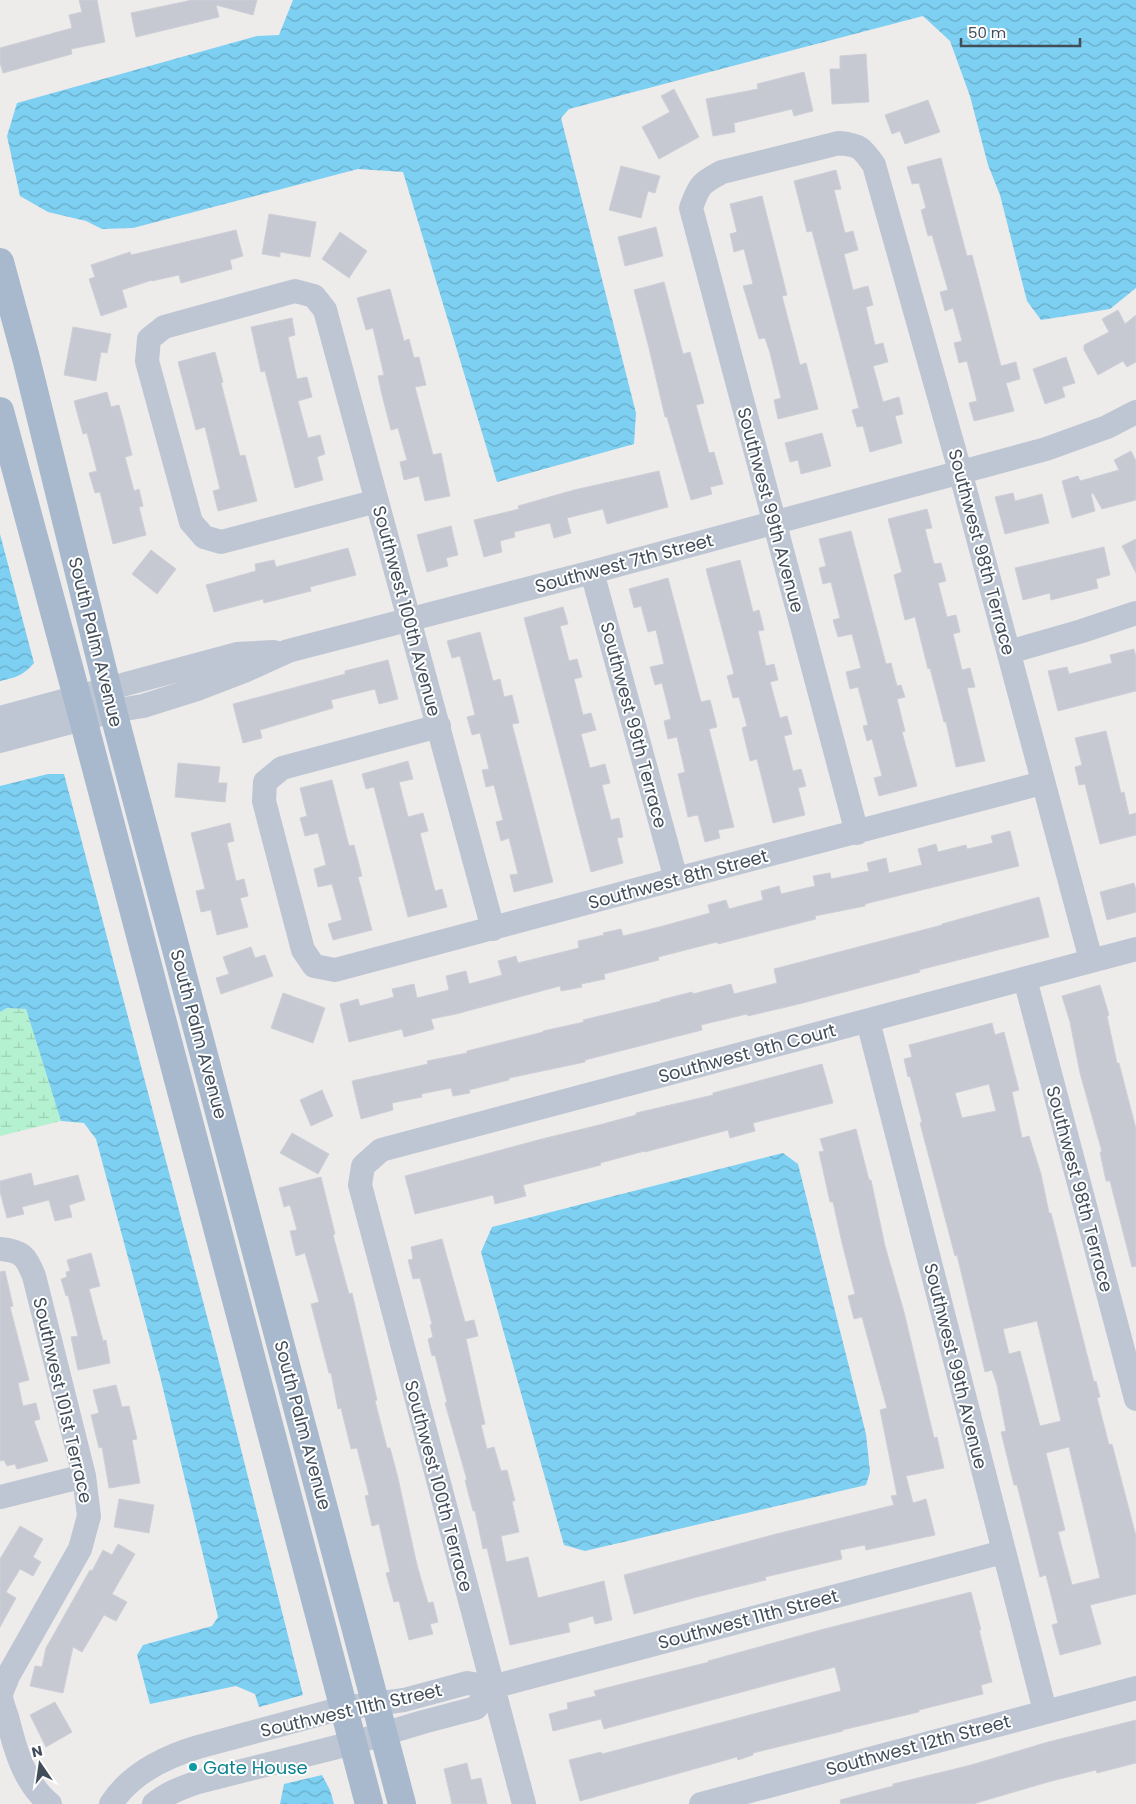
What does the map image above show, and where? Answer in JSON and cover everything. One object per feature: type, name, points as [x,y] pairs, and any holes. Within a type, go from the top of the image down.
[{"type":"main road","name":"South Palm Avenue","points":[[0,262],[26,358],[110,700],[402,1804]]},
{"type":"main road","name":"South Palm Avenue","points":[[0,411],[369,1804]]},
{"type":"street","name":"Southwest 99th Avenue","points":[[857,833],[692,208],[698,188],[706,180],[722,172],[839,143],[855,145],[862,149]]},
{"type":"street","name":"Southwest 98th Terrace","points":[[862,149],[874,165],[960,471],[1042,783],[1091,960]]},
{"type":"street","name":"Southwest 100th Avenue","points":[[377,502],[221,542],[204,537],[191,522],[147,361],[149,339],[164,327],[295,291],[314,296],[325,310],[493,929]]},
{"type":"street","name":"Southwest 7th Street","points":[[0,741],[80,708],[110,700],[142,706],[197,689],[244,671],[288,651],[592,572],[1046,449],[1107,427],[1136,412]]},
{"type":"street","name":"Southwest 99th Terrace","points":[[592,572],[676,879]]},
{"type":"street","points":[[1009,652],[1136,613]]},
{"type":"street","name":"Southwest 7th Street","points":[[0,718],[80,708]]},
{"type":"street","name":"Southwest 8th Street","points":[[439,726],[282,768],[266,782],[264,801],[303,950],[314,966],[335,970],[1042,783]]},
{"type":"street","name":"Southwest 9th Court","points":[[363,1166],[381,1150],[1136,949]]},
{"type":"street","name":"Southwest 98th Terrace","points":[[1025,979],[1136,1399]]},
{"type":"street","name":"Southwest 99th Avenue","points":[[868,1021],[1045,1711]]},
{"type":"street","name":"Southwest 100th Terrace","points":[[363,1166],[360,1185],[524,1804]]},
{"type":"street","name":"Southwest 101st Terrace","points":[[0,1249],[16,1251],[29,1262],[34,1276],[84,1476],[89,1516],[80,1549],[8,1676],[1,1695],[21,1764],[34,1788],[50,1804]]},
{"type":"street","points":[[0,1497],[84,1476]]},
{"type":"street","name":"Southwest 11th Street","points":[[111,1804],[118,1793],[132,1780],[179,1753],[343,1708],[375,1702],[404,1700],[467,1683],[492,1687],[1003,1552]]},
{"type":"street","name":"Southwest 11th Street","points":[[154,1804],[178,1789],[198,1782],[353,1743],[476,1708],[492,1687]]},
{"type":"street","name":"Southwest 12th Street","points":[[700,1804],[1136,1688]]},
{"type":"street","points":[[164,1760],[178,1789]]},
{"type":"green space","points":[[7,1008],[26,1009],[61,1121],[0,1136],[0,1012]]},
{"type":"water","points":[[293,0],[1136,0],[1136,288],[1110,309],[1041,320],[1027,301],[1000,195],[988,165],[970,96],[950,41],[923,16],[569,109],[561,118],[636,413],[634,444],[497,482],[403,172],[358,169],[133,228],[102,229],[86,221],[48,212],[20,196],[7,136],[17,103],[257,36],[279,35]]},
{"type":"water","points":[[0,534],[34,663],[19,675],[0,681]]},
{"type":"water","points":[[48,774],[64,774],[219,1362],[303,1695],[259,1707],[255,1694],[236,1686],[150,1704],[137,1655],[143,1645],[212,1626],[218,1617],[160,1376],[96,1139],[84,1123],[61,1121],[26,1009],[7,1008],[0,1012],[0,786]]},
{"type":"water","points":[[783,1153],[798,1164],[866,1434],[870,1472],[866,1485],[585,1551],[564,1545],[481,1252],[492,1227]]},
{"type":"water","points":[[322,1775],[330,1790],[334,1804],[280,1804],[284,1784]]},
{"type":"building","points":[[79,0],[97,0],[105,42],[71,49],[72,54],[3,73],[0,63],[0,48],[72,28],[69,15],[82,12]]},
{"type":"building","points":[[192,0],[257,0],[253,15],[216,5],[219,17],[136,37],[131,13]]},
{"type":"building","points":[[866,54],[869,102],[832,104],[830,69],[840,69],[840,56]]},
{"type":"building","points":[[804,72],[813,111],[794,116],[792,109],[734,123],[735,132],[713,136],[706,99],[758,89],[757,84]]},
{"type":"building","points":[[674,89],[699,137],[659,159],[642,127],[670,112],[661,96]]},
{"type":"building","points":[[928,100],[940,132],[905,144],[900,131],[892,134],[885,115]]},
{"type":"building","points":[[941,158],[967,256],[972,255],[1001,366],[1016,362],[1020,379],[1006,383],[1014,411],[974,421],[969,403],[977,401],[967,361],[959,363],[954,343],[962,341],[953,308],[945,311],[940,292],[948,290],[932,235],[928,236],[921,210],[926,208],[919,183],[912,184],[907,167]]},
{"type":"building","points":[[621,166],[660,176],[655,193],[648,191],[641,218],[609,210]]},
{"type":"building","points":[[836,170],[841,189],[834,190],[845,233],[853,231],[858,250],[844,254],[853,290],[868,286],[873,305],[866,307],[875,345],[883,343],[888,362],[873,366],[883,402],[899,397],[903,414],[895,416],[902,443],[870,452],[863,426],[857,427],[852,410],[859,408],[812,231],[807,232],[794,181]]},
{"type":"building","points":[[762,196],[787,295],[782,296],[800,365],[806,363],[818,409],[778,419],[774,400],[781,398],[770,353],[765,338],[759,339],[743,286],[753,284],[744,249],[734,252],[730,234],[737,232],[730,204]]},
{"type":"building","points":[[269,214],[316,222],[310,257],[280,252],[280,257],[262,254]]},
{"type":"building","points":[[656,227],[663,256],[625,266],[618,237]]},
{"type":"building","points":[[236,230],[243,256],[230,260],[232,269],[181,283],[179,275],[152,280],[122,290],[127,307],[101,316],[89,279],[95,277],[91,265],[130,252],[131,255]]},
{"type":"building","points":[[340,232],[367,251],[349,278],[322,259]]},
{"type":"building","points":[[664,282],[683,354],[690,352],[704,403],[696,405],[709,453],[714,452],[723,484],[710,487],[712,494],[691,500],[667,417],[665,417],[634,290]]},
{"type":"building","points":[[390,289],[404,341],[409,339],[414,358],[419,357],[426,385],[415,387],[433,455],[441,453],[450,496],[425,501],[419,476],[404,480],[400,462],[407,460],[398,428],[391,430],[378,376],[384,375],[373,328],[366,330],[357,298]]},
{"type":"building","points":[[1118,310],[1125,324],[1136,315],[1136,362],[1127,367],[1123,361],[1098,375],[1084,350],[1084,345],[1109,332],[1102,319]]},
{"type":"building","points":[[292,318],[295,335],[288,337],[297,379],[307,377],[312,397],[298,401],[308,438],[320,435],[325,454],[317,457],[323,480],[295,488],[265,371],[261,372],[251,327]]},
{"type":"building","points":[[73,327],[111,334],[107,353],[101,352],[96,381],[64,375]]},
{"type":"building","points":[[215,352],[240,456],[245,455],[257,501],[218,511],[213,491],[220,489],[205,427],[196,430],[178,362]]},
{"type":"building","points":[[1066,357],[1075,383],[1062,387],[1065,397],[1045,404],[1033,369]]},
{"type":"building","points":[[107,392],[111,407],[119,405],[124,423],[132,455],[125,457],[134,491],[139,489],[143,506],[139,507],[146,535],[113,544],[100,492],[95,493],[89,473],[97,471],[87,433],[83,434],[74,401]]},
{"type":"building","points":[[822,433],[831,466],[801,474],[798,460],[790,462],[785,443]]},
{"type":"building","points":[[1131,451],[1136,461],[1136,500],[1102,509],[1093,493],[1091,494],[1095,511],[1072,518],[1062,481],[1078,476],[1080,481],[1119,470],[1114,460]]},
{"type":"building","points":[[659,471],[668,507],[607,524],[603,509],[567,518],[571,533],[554,538],[550,523],[514,532],[515,537],[500,541],[502,552],[484,557],[474,520],[519,509],[518,506],[574,490]]},
{"type":"building","points":[[1013,493],[1015,501],[1042,494],[1049,523],[1005,534],[995,497]]},
{"type":"building","points":[[927,509],[932,528],[925,529],[934,564],[941,563],[946,581],[938,583],[947,617],[956,615],[960,632],[953,634],[962,670],[970,668],[975,687],[967,688],[985,761],[956,767],[946,722],[944,722],[930,668],[928,669],[915,617],[905,620],[894,575],[902,572],[888,519]]},
{"type":"building","points":[[451,526],[458,555],[446,558],[448,566],[427,572],[417,535]]},
{"type":"building","points":[[851,531],[886,664],[891,663],[897,686],[901,685],[905,697],[897,699],[905,731],[902,732],[917,786],[879,796],[874,778],[882,776],[872,739],[867,741],[863,726],[868,725],[858,687],[850,689],[846,672],[861,668],[852,634],[838,637],[833,620],[840,618],[831,582],[823,584],[819,568],[826,566],[819,539]]},
{"type":"building","points":[[1136,539],[1136,573],[1122,546]]},
{"type":"building","points":[[1104,547],[1110,575],[1096,579],[1098,588],[1051,600],[1050,593],[1023,600],[1015,568]]},
{"type":"building","points":[[348,548],[356,575],[310,587],[311,591],[264,603],[263,599],[214,612],[206,585],[256,571],[255,564],[274,560],[276,567]]},
{"type":"building","points":[[151,550],[176,569],[157,594],[132,574]]},
{"type":"building","points":[[740,560],[753,612],[759,610],[764,630],[758,631],[766,666],[774,664],[778,680],[770,682],[780,718],[787,716],[792,734],[784,736],[793,771],[801,769],[806,786],[798,788],[805,815],[773,823],[757,759],[750,761],[742,728],[747,726],[739,697],[733,698],[727,676],[734,674],[706,569]]},
{"type":"building","points":[[668,578],[701,702],[710,700],[717,727],[709,729],[734,827],[718,830],[720,838],[705,842],[698,815],[688,817],[678,774],[685,772],[677,737],[668,739],[664,721],[671,719],[662,683],[655,685],[650,667],[664,664],[656,630],[648,632],[641,606],[634,608],[629,589]]},
{"type":"building","points":[[563,607],[568,624],[560,626],[569,661],[577,659],[582,677],[574,679],[583,715],[591,713],[596,730],[581,734],[590,768],[605,764],[610,783],[602,785],[611,820],[619,818],[623,837],[617,838],[623,863],[591,872],[524,618]]},
{"type":"building","points":[[480,632],[493,681],[500,679],[504,697],[512,695],[519,723],[512,724],[553,882],[514,892],[510,875],[518,874],[509,838],[501,841],[496,822],[503,820],[494,785],[486,787],[482,770],[489,769],[480,733],[472,735],[467,717],[475,715],[460,656],[452,658],[447,641]]},
{"type":"building","points":[[1134,649],[1136,657],[1136,691],[1058,711],[1048,671],[1067,667],[1069,674],[1112,663],[1110,655]]},
{"type":"building","points":[[388,660],[398,699],[379,704],[375,689],[331,700],[333,708],[260,730],[262,738],[243,743],[233,704],[345,674],[345,671]]},
{"type":"building","points":[[1106,731],[1121,793],[1124,792],[1129,815],[1136,813],[1136,835],[1100,844],[1085,784],[1079,785],[1075,767],[1082,765],[1075,738]]},
{"type":"building","points":[[408,761],[413,779],[399,782],[408,817],[423,813],[428,831],[420,833],[435,891],[442,889],[447,907],[408,917],[374,787],[366,789],[362,774]]},
{"type":"building","points":[[178,763],[220,767],[218,783],[227,783],[225,802],[175,797]]},
{"type":"building","points":[[332,780],[349,846],[354,845],[362,876],[358,877],[372,930],[333,940],[328,924],[342,920],[332,884],[318,887],[314,869],[326,865],[318,833],[305,836],[300,818],[307,816],[300,788]]},
{"type":"building","points":[[230,823],[234,841],[227,843],[236,881],[244,879],[248,896],[240,898],[248,927],[217,935],[211,910],[201,912],[196,891],[205,889],[191,833]]},
{"type":"building","points":[[1010,831],[1019,866],[865,904],[865,906],[815,916],[816,919],[718,944],[717,942],[658,957],[659,960],[604,974],[605,979],[581,984],[582,987],[561,991],[560,986],[431,1019],[434,1029],[404,1037],[402,1029],[349,1042],[340,1004],[358,999],[360,1006],[394,997],[392,989],[414,984],[417,998],[449,990],[446,976],[466,971],[469,984],[502,975],[498,961],[516,956],[518,963],[579,948],[578,941],[604,935],[603,933],[621,929],[623,936],[663,926],[710,913],[708,905],[726,900],[729,909],[763,900],[761,891],[779,886],[781,894],[815,886],[813,876],[830,873],[831,879],[869,871],[867,863],[886,858],[889,873],[922,865],[918,849],[936,844],[938,852],[966,845],[967,849],[993,843],[991,836]]},
{"type":"building","points":[[1134,883],[1136,890],[1136,912],[1107,920],[1100,892]]},
{"type":"building","points":[[1039,897],[1049,937],[919,970],[920,972],[799,1004],[701,1025],[702,1030],[585,1060],[585,1062],[509,1078],[509,1080],[469,1090],[470,1093],[453,1096],[451,1088],[421,1094],[422,1097],[392,1103],[393,1110],[361,1119],[352,1081],[428,1064],[427,1061],[467,1053],[467,1051],[584,1022],[583,1020],[692,992],[693,994],[731,984],[734,994],[777,983],[774,969],[942,925]]},
{"type":"building","points":[[251,947],[255,958],[265,955],[273,976],[221,994],[216,978],[229,974],[223,957]]},
{"type":"building","points":[[1100,985],[1109,1015],[1107,1016],[1117,1063],[1119,1063],[1136,1129],[1136,1266],[1132,1267],[1110,1181],[1106,1181],[1100,1152],[1102,1152],[1080,1073],[1070,1022],[1062,996]]},
{"type":"building","points":[[283,993],[325,1008],[313,1043],[271,1028]]},
{"type":"building","points":[[992,1023],[995,1035],[1004,1032],[1019,1090],[1012,1092],[1022,1138],[1029,1136],[1041,1174],[1049,1213],[1051,1213],[1094,1382],[1096,1381],[1100,1397],[1097,1398],[1109,1445],[1112,1444],[1136,1536],[1136,1594],[1090,1605],[1101,1644],[1060,1655],[1052,1625],[1058,1623],[1046,1575],[1040,1577],[1017,1485],[1014,1485],[1001,1432],[1006,1431],[997,1385],[992,1370],[985,1372],[957,1255],[955,1256],[920,1123],[922,1122],[910,1076],[908,1077],[904,1059],[912,1057],[909,1045]],"holes":[[[989,1084],[996,1111],[962,1118],[955,1093]],[[1037,1321],[1061,1421],[1040,1426],[1020,1351],[1009,1354],[1003,1329]],[[1069,1447],[1100,1578],[1072,1585],[1058,1532],[1065,1530],[1046,1453]]]},
{"type":"building","points":[[822,1064],[833,1103],[753,1123],[755,1131],[730,1138],[728,1130],[523,1185],[526,1196],[495,1204],[493,1195],[415,1214],[405,1176],[636,1115],[636,1113],[713,1095],[713,1093]]},
{"type":"building","points":[[322,1090],[333,1116],[311,1126],[300,1100]]},
{"type":"building","points":[[856,1129],[869,1180],[871,1180],[885,1246],[904,1312],[934,1438],[937,1437],[944,1468],[906,1476],[913,1503],[926,1499],[935,1535],[866,1550],[865,1545],[840,1550],[842,1559],[765,1577],[766,1580],[634,1614],[624,1575],[776,1534],[894,1505],[891,1496],[897,1495],[880,1410],[887,1408],[862,1317],[854,1319],[848,1296],[855,1294],[833,1202],[830,1202],[819,1152],[824,1151],[820,1139]]},
{"type":"building","points":[[292,1133],[329,1154],[318,1174],[280,1153]]},
{"type":"building","points":[[31,1173],[34,1186],[78,1175],[85,1200],[69,1205],[72,1217],[55,1221],[49,1200],[22,1207],[24,1214],[7,1218],[0,1192],[0,1181]]},
{"type":"building","points":[[321,1177],[335,1234],[333,1235],[349,1294],[352,1293],[387,1448],[390,1448],[398,1478],[417,1565],[428,1603],[433,1602],[438,1622],[430,1624],[433,1634],[409,1640],[399,1601],[394,1602],[386,1573],[390,1572],[379,1524],[372,1526],[365,1496],[369,1495],[357,1448],[351,1449],[341,1408],[338,1409],[331,1373],[329,1373],[311,1304],[319,1302],[305,1253],[296,1256],[290,1231],[297,1230],[290,1205],[284,1207],[279,1188]]},
{"type":"building","points":[[442,1239],[465,1322],[474,1320],[478,1336],[466,1339],[485,1424],[481,1425],[487,1449],[494,1447],[501,1471],[507,1470],[515,1501],[512,1501],[519,1532],[501,1536],[506,1562],[528,1557],[538,1598],[604,1581],[612,1620],[595,1624],[593,1616],[568,1623],[570,1632],[510,1645],[487,1548],[483,1549],[475,1511],[473,1511],[465,1480],[467,1480],[445,1403],[447,1402],[435,1355],[432,1356],[428,1339],[433,1337],[430,1325],[432,1324],[420,1278],[413,1279],[408,1260],[413,1259],[411,1247]]},
{"type":"building","points":[[91,1253],[100,1286],[89,1289],[103,1341],[106,1340],[110,1363],[78,1370],[71,1337],[78,1336],[68,1295],[66,1296],[61,1279],[67,1277],[66,1272],[70,1271],[67,1260]]},
{"type":"building","points":[[5,1271],[13,1306],[10,1307],[29,1380],[18,1383],[23,1406],[36,1403],[40,1419],[34,1421],[48,1461],[17,1469],[15,1464],[7,1466],[4,1460],[0,1461],[0,1272]]},
{"type":"building","points":[[116,1385],[122,1407],[129,1406],[137,1439],[132,1440],[140,1483],[109,1488],[102,1447],[99,1448],[91,1415],[99,1413],[93,1390]]},
{"type":"building","points":[[119,1499],[154,1505],[149,1533],[114,1527]]},
{"type":"building","points":[[20,1526],[43,1539],[33,1557],[41,1562],[33,1576],[20,1569],[6,1592],[16,1598],[0,1627],[0,1559]]},
{"type":"building","points":[[118,1544],[135,1554],[112,1594],[127,1602],[116,1621],[104,1615],[82,1652],[73,1647],[63,1693],[30,1686],[35,1666],[42,1667],[46,1648],[90,1570],[92,1571],[103,1550],[112,1555]]},
{"type":"building","points":[[971,1592],[992,1682],[981,1685],[983,1694],[919,1710],[919,1712],[753,1753],[753,1755],[738,1760],[737,1757],[580,1801],[569,1760],[601,1752],[602,1754],[841,1691],[835,1667],[604,1729],[601,1719],[553,1731],[549,1714],[568,1709],[567,1703],[596,1696],[594,1691],[709,1662],[824,1629]]},
{"type":"building","points":[[55,1702],[72,1732],[46,1747],[30,1715]]},
{"type":"building","points":[[1136,1720],[1136,1763],[1097,1773],[1096,1770],[1048,1782],[973,1804],[841,1804],[840,1800],[893,1786],[893,1784]]},
{"type":"building","points":[[467,1763],[471,1780],[481,1778],[487,1804],[452,1804],[444,1769]]},
{"type":"place","name":"Gate House","points":[[193,1767]]}]
